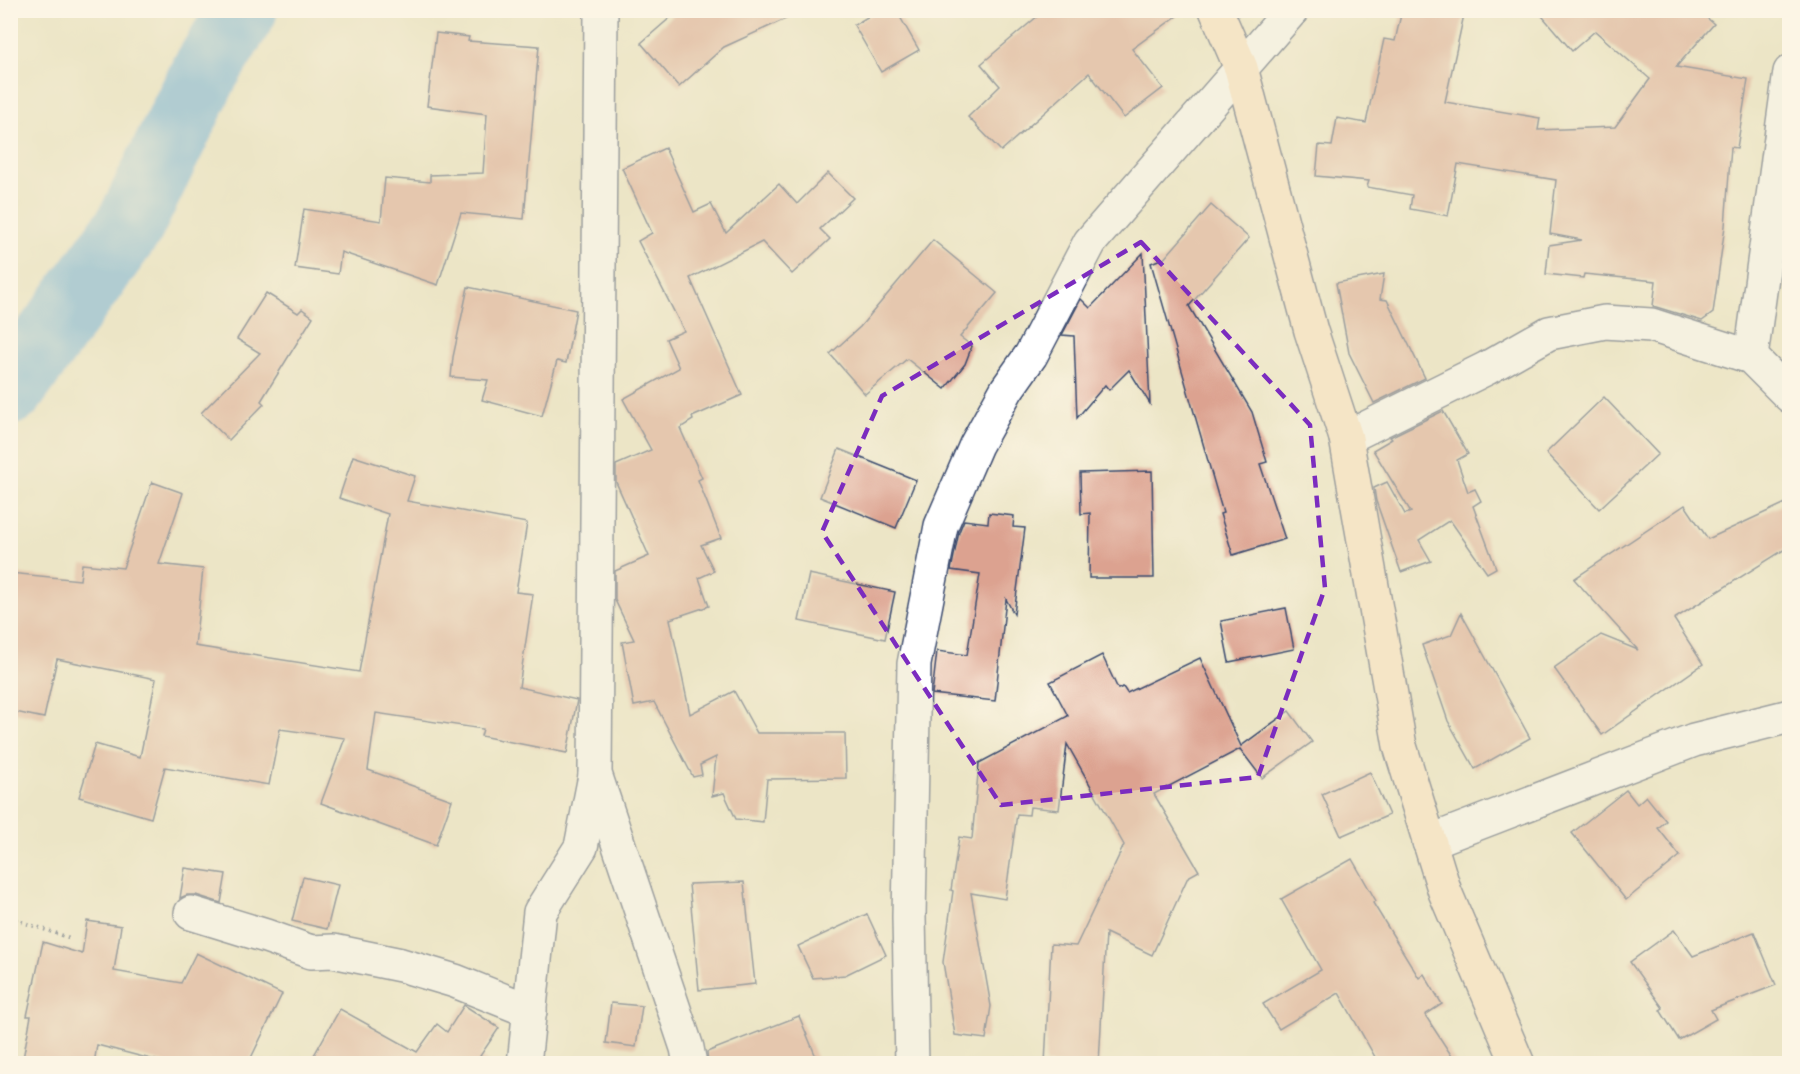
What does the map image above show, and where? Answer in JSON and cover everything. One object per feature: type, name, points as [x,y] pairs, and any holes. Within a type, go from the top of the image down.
[{"type":"street","points":[[524,1064],[540,912],[581,847],[595,774],[600,10]]},
{"type":"street","points":[[1216,10],[1241,68],[1311,331],[1346,438],[1400,746],[1445,892],[1518,1064]]},
{"type":"street","points":[[912,1064],[909,917],[914,664],[940,526],[976,445],[1007,389],[1031,355],[1090,242],[1292,10]]},
{"type":"street","points":[[1751,357],[1790,72]]},
{"type":"street","points":[[1346,438],[1487,368],[1549,333],[1605,322],[1651,325],[1751,357],[1790,396]]},
{"type":"street","points":[[1429,842],[1694,740],[1790,716]]},
{"type":"street","points":[[595,774],[687,1048],[690,1064]]},
{"type":"street","points":[[191,914],[311,952],[333,951],[400,965],[455,981],[530,1011]]},
{"type":"path","points":[[10,918],[70,938]]},
{"type":"highlighted area","points":[[1141,242],[1310,425],[1325,588],[1258,777],[1001,805],[822,532],[882,396]]},
{"type":"building","points":[[679,10],[805,10],[724,47],[679,87],[641,43]]},
{"type":"building","points":[[879,10],[896,10],[919,50],[881,72],[854,25]]},
{"type":"building","points":[[1045,10],[1185,10],[1132,49],[1163,88],[1124,118],[1089,73],[1001,151],[968,117],[1000,86],[981,64]]},
{"type":"building","points":[[1402,10],[1465,10],[1445,102],[1540,118],[1538,130],[1615,127],[1650,79],[1595,31],[1572,51],[1537,10],[1698,10],[1714,24],[1676,67],[1748,79],[1737,148],[1731,147],[1725,226],[1713,313],[1702,321],[1653,306],[1656,281],[1584,274],[1583,278],[1546,274],[1549,245],[1582,240],[1550,234],[1556,180],[1458,164],[1448,216],[1410,209],[1412,195],[1367,187],[1369,181],[1316,176],[1319,145],[1332,146],[1337,118],[1366,123],[1384,39],[1395,41]]},
{"type":"building","points":[[436,33],[469,37],[468,41],[539,46],[524,219],[461,213],[438,285],[341,252],[338,274],[295,268],[304,209],[381,221],[385,178],[430,182],[430,175],[483,173],[487,114],[427,106]]},
{"type":"building","points":[[665,148],[694,212],[711,204],[726,233],[779,184],[797,204],[828,173],[853,198],[820,229],[830,239],[792,274],[762,242],[690,278],[742,395],[692,417],[693,420],[680,428],[702,478],[698,480],[721,538],[701,545],[714,571],[699,578],[709,606],[670,619],[690,714],[734,691],[757,733],[845,733],[846,778],[767,779],[763,822],[736,819],[724,793],[712,796],[716,757],[700,765],[702,775],[693,777],[654,702],[634,706],[622,642],[634,640],[615,600],[615,571],[649,556],[616,482],[616,465],[651,450],[623,399],[679,368],[666,339],[684,331],[638,241],[652,233],[622,168]]},
{"type":"building","points":[[1211,205],[1249,238],[1189,306],[1252,412],[1267,462],[1260,464],[1285,539],[1233,555],[1151,263],[1161,259],[1162,261]]},
{"type":"building","points":[[933,240],[997,293],[960,337],[972,346],[965,364],[945,389],[907,359],[865,394],[830,354],[860,327]]},
{"type":"building","points":[[1143,253],[1150,404],[1129,370],[1109,390],[1105,385],[1077,418],[1074,336],[1062,335],[1081,299],[1090,308]]},
{"type":"building","points":[[1384,274],[1380,299],[1387,300],[1425,378],[1374,403],[1349,353],[1336,283]]},
{"type":"building","points":[[468,287],[576,310],[566,363],[557,361],[542,416],[482,400],[488,380],[451,377]]},
{"type":"building","points":[[266,293],[298,313],[302,309],[313,317],[261,401],[264,404],[229,440],[201,413],[260,353],[237,339]]},
{"type":"building","points":[[1604,397],[1658,454],[1599,509],[1546,453]]},
{"type":"building","points":[[1443,411],[1468,454],[1457,460],[1468,492],[1475,489],[1481,501],[1473,506],[1496,568],[1487,573],[1450,520],[1419,540],[1431,561],[1401,572],[1376,501],[1374,488],[1387,482],[1405,514],[1411,512],[1373,450],[1392,439],[1390,437]]},
{"type":"building","points":[[839,449],[916,480],[896,528],[820,497]]},
{"type":"building","points":[[353,456],[415,476],[407,501],[527,523],[516,592],[533,594],[519,687],[577,700],[567,753],[481,736],[483,729],[376,713],[368,770],[452,800],[436,845],[321,803],[345,738],[280,729],[269,785],[165,767],[151,818],[79,797],[95,744],[140,757],[156,679],[57,659],[44,718],[10,711],[10,573],[80,580],[82,564],[123,568],[152,482],[183,493],[159,564],[203,569],[195,646],[359,672],[388,514],[339,498]]},
{"type":"building","points":[[1152,471],[1154,578],[1089,578],[1090,513],[1081,514],[1080,473]]},
{"type":"building","points":[[1790,501],[1790,546],[1674,619],[1703,664],[1602,735],[1554,668],[1601,635],[1638,650],[1574,579],[1685,505],[1708,539]]},
{"type":"building","points":[[989,513],[1014,516],[1013,527],[1025,528],[1014,614],[1006,599],[995,701],[932,694],[937,651],[967,655],[980,574],[951,570],[959,532],[964,520],[988,523]]},
{"type":"building","points":[[809,574],[895,592],[885,639],[799,621]]},
{"type":"building","points":[[1286,608],[1294,649],[1229,662],[1221,621]]},
{"type":"building","points":[[1461,613],[1530,738],[1475,769],[1448,721],[1422,645],[1451,635]]},
{"type":"building","points":[[1102,655],[1118,689],[1123,687],[1127,693],[1200,658],[1241,746],[1289,711],[1312,742],[1262,778],[1240,749],[1154,794],[1199,871],[1188,877],[1152,955],[1106,933],[1099,1064],[1045,1064],[1051,944],[1076,946],[1124,845],[1067,744],[1059,810],[1030,807],[1029,815],[1017,814],[1005,899],[971,893],[991,1006],[986,1039],[955,1035],[943,962],[953,891],[951,890],[959,837],[972,839],[979,763],[1068,716],[1050,682]]},
{"type":"building","points":[[1370,772],[1389,815],[1341,836],[1322,794]]},
{"type":"building","points":[[1626,790],[1637,804],[1646,796],[1666,821],[1658,828],[1680,856],[1626,900],[1572,833]]},
{"type":"building","points":[[1352,859],[1376,901],[1373,903],[1419,978],[1424,974],[1442,1004],[1425,1015],[1457,1064],[1379,1064],[1339,993],[1279,1029],[1263,1004],[1321,970],[1281,899]]},
{"type":"building","points":[[185,868],[226,874],[221,903],[196,895],[180,898]]},
{"type":"building","points":[[303,877],[338,885],[327,929],[292,921]]},
{"type":"building","points":[[744,882],[755,984],[699,990],[689,884]]},
{"type":"building","points":[[867,914],[886,955],[845,975],[813,978],[798,946]]},
{"type":"building","points":[[87,921],[121,926],[114,971],[181,983],[196,953],[282,994],[248,1064],[170,1064],[97,1045],[94,1064],[22,1064],[31,1016],[27,1016],[43,942],[82,954]]},
{"type":"building","points":[[1674,930],[1693,956],[1754,932],[1776,985],[1711,1010],[1716,1019],[1679,1040],[1660,1010],[1663,1008],[1630,962]]},
{"type":"building","points":[[611,1003],[642,1006],[636,1047],[606,1043]]},
{"type":"building","points":[[464,1005],[499,1028],[480,1056],[490,1064],[309,1064],[340,1009],[417,1052],[437,1024],[447,1032]]},
{"type":"building","points":[[799,1016],[819,1064],[708,1064],[707,1052]]},
{"type":"waterway","points":[[10,391],[130,225],[205,72],[243,10]]}]
